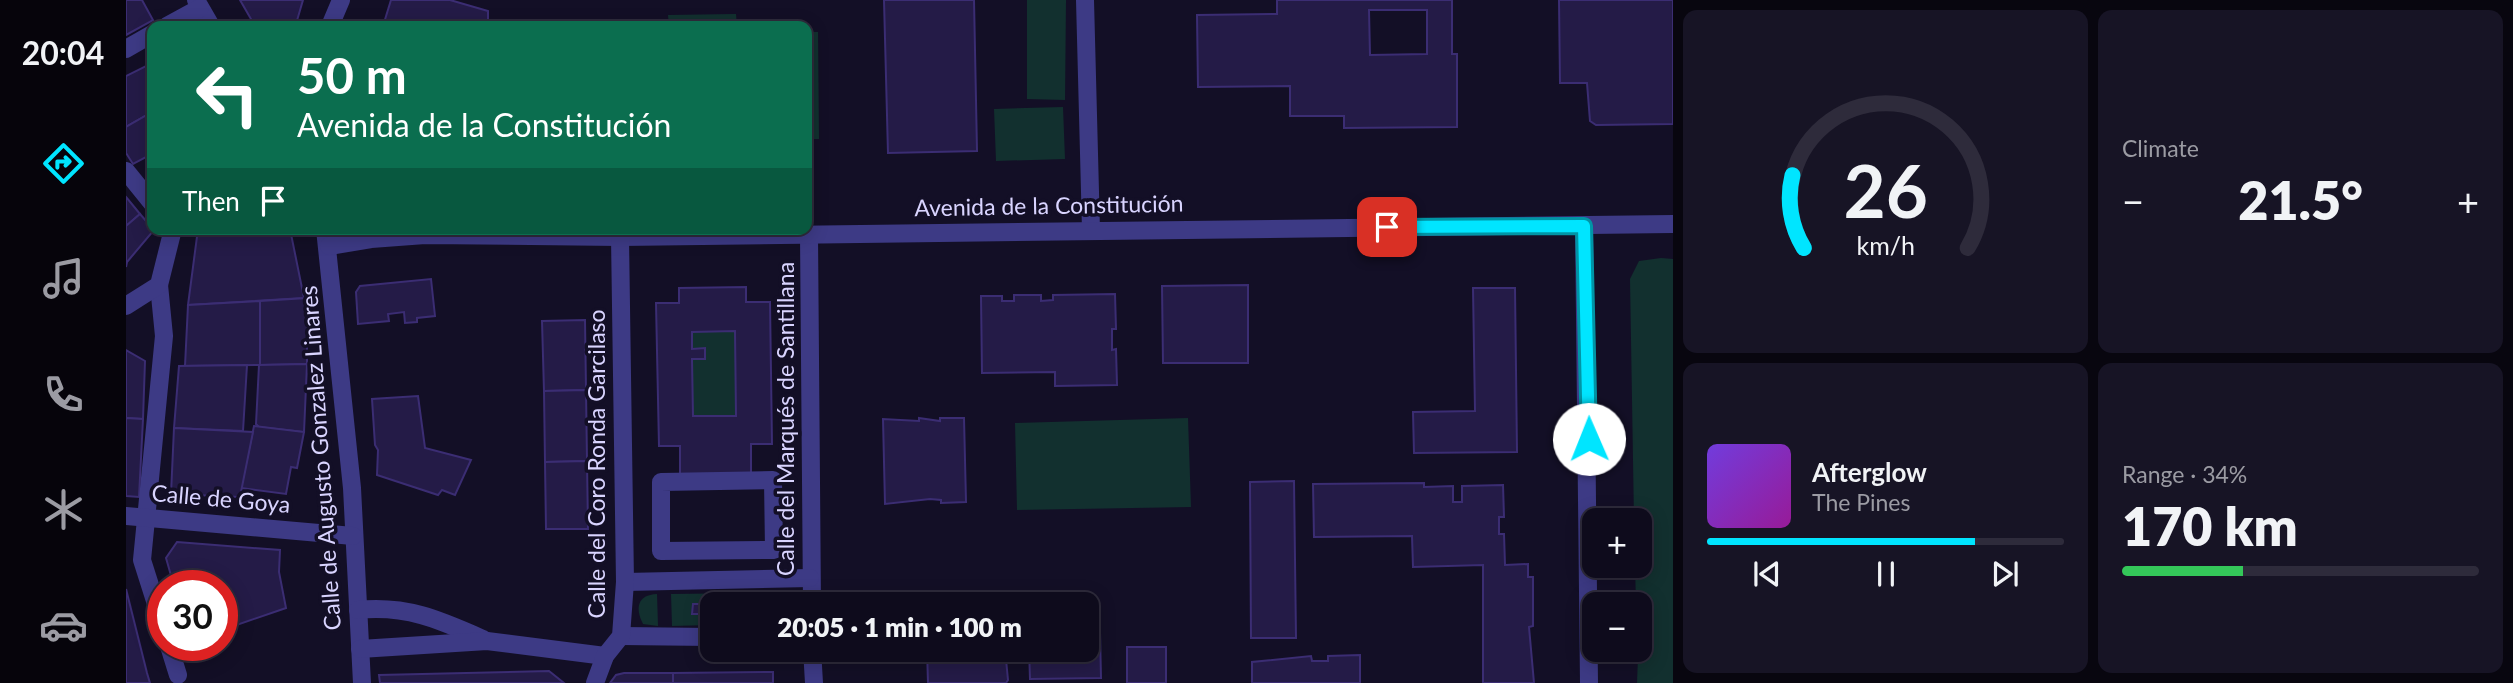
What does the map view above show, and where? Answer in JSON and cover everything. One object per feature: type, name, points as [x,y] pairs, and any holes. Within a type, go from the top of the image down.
[{"type":"street","points":[[332,21],[341,0]]},
{"type":"street","points":[[1085,0],[1091,230]]},
{"type":"street","points":[[174,21],[198,4],[208,21]]},
{"type":"street","points":[[126,48],[147,37]]},
{"type":"street","points":[[126,171],[147,197]]},
{"type":"street","name":"Avenida de la Constitución","points":[[812,235],[1673,224]]},
{"type":"street","points":[[1584,226],[1589,683]]},
{"type":"street","points":[[147,576],[142,560],[164,336],[159,285],[172,235]]},
{"type":"street","name":"Avenida de la Constitución","points":[[327,238],[371,239],[402,235]]},
{"type":"street","name":"Avenida de la Constitución","points":[[542,235],[809,235]]},
{"type":"street","name":"Calle del Marqués de Santillana","points":[[809,235],[811,592]]},
{"type":"street","name":"Calle del Coro Ronda Garcilaso","points":[[595,683],[605,656],[621,636],[625,582],[620,237]]},
{"type":"street","name":"Calle de Augusto Gonzalez Linares","points":[[327,238],[352,488],[352,536],[362,683]]},
{"type":"street","points":[[126,306],[159,285]]},
{"type":"street","points":[[773,480],[774,550],[661,551],[661,482],[773,480]]},
{"type":"street","name":"Calle de Goya","points":[[126,516],[352,536]]},
{"type":"street","points":[[625,582],[810,578]]},
{"type":"street","points":[[358,610],[377,608],[424,614],[486,641]]},
{"type":"street","points":[[621,636],[700,637]]},
{"type":"street","points":[[360,649],[486,641],[605,656]]},
{"type":"street","points":[[174,661],[178,675]]},
{"type":"street","points":[[813,662],[814,683]]},
{"type":"green space","points":[[1027,0],[1066,0],[1065,100],[1027,99]]},
{"type":"green space","points":[[736,14],[737,21],[669,21],[668,15]]},
{"type":"green space","points":[[812,32],[818,32],[819,139],[812,139]]},
{"type":"green space","points":[[1063,107],[1065,159],[996,161],[994,109]]},
{"type":"green space","points":[[1673,259],[1673,683],[1637,683],[1638,662],[1652,662],[1652,592],[1636,592],[1635,578],[1652,578],[1652,508],[1634,508],[1630,279],[1639,261]]},
{"type":"green space","points":[[735,331],[736,416],[693,416],[692,359],[705,358],[705,348],[692,349],[692,332]]},
{"type":"green space","points":[[1188,418],[1191,507],[1017,510],[1015,423]]},
{"type":"green space","points":[[657,594],[658,626],[643,624],[639,613],[640,603],[645,597]]},
{"type":"green space","points":[[671,594],[700,594],[700,625],[672,626]]},
{"type":"building","points":[[126,0],[142,0],[153,20],[126,35]]},
{"type":"building","points":[[240,0],[303,0],[297,21],[252,21]]},
{"type":"building","points":[[391,0],[450,0],[488,11],[488,21],[385,21]]},
{"type":"building","points":[[884,0],[974,0],[977,151],[888,153]]},
{"type":"building","points":[[1277,0],[1452,0],[1452,54],[1457,54],[1457,127],[1344,128],[1344,116],[1290,116],[1290,86],[1198,87],[1197,15],[1277,14]],"holes":[[[1369,10],[1427,10],[1427,54],[1370,55]]]},
{"type":"building","points":[[1559,0],[1673,0],[1673,124],[1596,125],[1590,121],[1587,83],[1560,83]]},
{"type":"building","points":[[147,66],[147,115],[126,127],[126,76]]},
{"type":"building","points":[[147,115],[147,157],[133,164],[126,153],[126,127]]},
{"type":"building","points":[[126,197],[140,214],[126,226]]},
{"type":"building","points":[[140,214],[147,222],[147,235],[150,235],[127,262],[126,267],[126,226]]},
{"type":"building","points":[[197,235],[291,235],[304,298],[188,305]]},
{"type":"building","points":[[431,279],[435,316],[417,318],[417,322],[405,323],[404,312],[388,314],[389,321],[358,324],[356,292],[360,286]]},
{"type":"building","points":[[1248,285],[1248,363],[1163,363],[1162,286]]},
{"type":"building","points":[[746,287],[746,302],[770,302],[772,444],[751,444],[751,481],[680,482],[680,446],[659,446],[656,303],[679,303],[679,288]],"holes":[[[735,331],[736,416],[693,416],[692,359],[705,359],[705,348],[692,349],[692,332]]]},
{"type":"building","points":[[1473,288],[1515,288],[1517,452],[1414,453],[1413,412],[1475,411]]},
{"type":"building","points":[[1115,294],[1116,329],[1112,329],[1112,350],[1116,349],[1117,385],[1055,386],[1055,372],[982,373],[981,296],[1002,296],[1002,301],[1014,301],[1014,295],[1041,295],[1041,301],[1053,300],[1053,295]]},
{"type":"building","points":[[307,298],[307,364],[260,365],[260,301]]},
{"type":"building","points":[[260,301],[260,365],[185,366],[188,305]]},
{"type":"building","points":[[585,320],[586,390],[544,391],[542,321]]},
{"type":"building","points":[[126,350],[145,361],[143,419],[126,418]]},
{"type":"building","points":[[307,364],[304,432],[259,427],[256,424],[259,365]]},
{"type":"building","points":[[247,365],[243,431],[174,428],[179,366]]},
{"type":"building","points":[[586,390],[587,461],[545,462],[544,391]]},
{"type":"building","points":[[418,396],[425,448],[471,460],[455,495],[442,490],[438,495],[377,475],[378,450],[375,445],[372,399]]},
{"type":"building","points":[[126,418],[143,419],[139,497],[126,496]]},
{"type":"building","points":[[919,418],[940,421],[940,418],[964,418],[966,502],[941,503],[941,500],[930,499],[885,504],[883,419],[919,421]]},
{"type":"building","points":[[254,426],[304,432],[297,468],[291,467],[286,494],[241,488]]},
{"type":"building","points":[[174,428],[253,432],[240,497],[171,494]]},
{"type":"building","points":[[587,461],[588,529],[546,529],[545,462]]},
{"type":"building","points":[[1294,481],[1296,638],[1251,638],[1250,482]]},
{"type":"building","points":[[1424,483],[1424,487],[1453,486],[1453,502],[1462,502],[1462,486],[1503,485],[1504,517],[1499,517],[1499,534],[1504,534],[1505,565],[1528,564],[1528,577],[1533,577],[1533,626],[1529,627],[1534,683],[1483,683],[1483,565],[1413,567],[1412,536],[1314,537],[1313,484]]},
{"type":"building","points":[[177,542],[280,550],[279,572],[286,608],[238,624],[238,570],[169,570],[166,558]]},
{"type":"building","points":[[126,589],[147,673],[150,683],[126,683]]},
{"type":"building","points":[[693,604],[700,604],[700,614],[692,614]]},
{"type":"building","points":[[1100,632],[1101,678],[1030,679],[1029,662],[1099,662]]},
{"type":"building","points":[[1127,647],[1166,647],[1166,683],[1127,683]]},
{"type":"building","points":[[1360,655],[1360,683],[1252,683],[1252,662],[1311,656],[1312,661],[1328,661],[1328,656]]},
{"type":"building","points":[[927,662],[1006,662],[1006,683],[928,683]]},
{"type":"building","points":[[549,671],[564,683],[380,683],[379,675]]},
{"type":"building","points":[[773,672],[773,683],[673,683],[673,673]]},
{"type":"building","points":[[673,673],[673,683],[610,683],[616,675]]},
{"type":"route","points":[[1387,227],[1584,226],[1589,439]]}]
